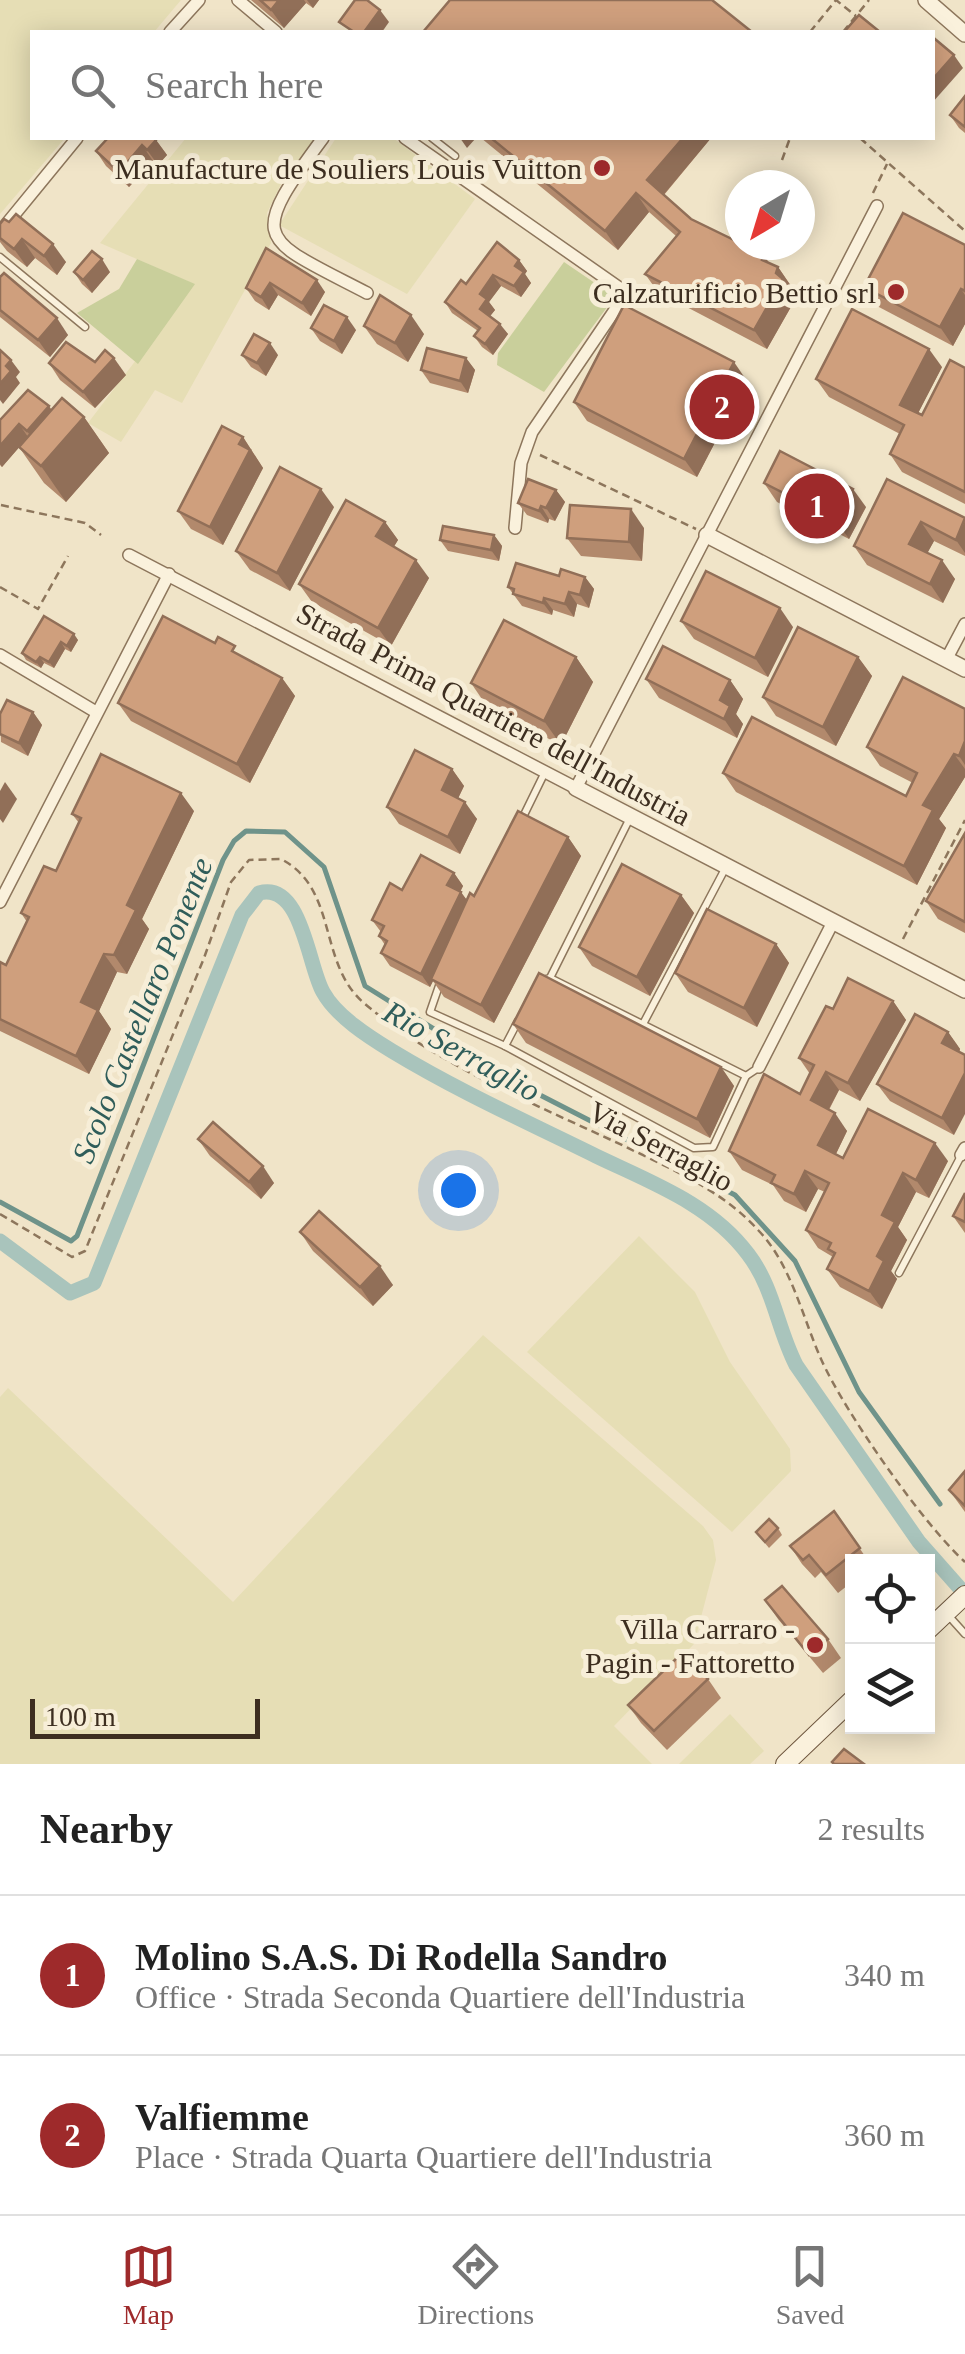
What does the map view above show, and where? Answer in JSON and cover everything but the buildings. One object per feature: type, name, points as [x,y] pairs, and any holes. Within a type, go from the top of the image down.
[{"type":"main road","points":[[935,1623],[965,1594]]},
{"type":"main road","points":[[785,1764],[845,1707]]},
{"type":"street","points":[[172,30],[199,0]]},
{"type":"street","points":[[238,0],[274,30]]},
{"type":"street","points":[[926,0],[965,34]]},
{"type":"street","points":[[0,232],[75,140]]},
{"type":"street","points":[[321,140],[280,197],[272,229],[275,238],[295,254],[367,293]]},
{"type":"street","points":[[408,140],[621,290],[621,301],[561,384],[525,448],[514,528]]},
{"type":"street","points":[[576,788],[707,535],[871,203]]},
{"type":"street","points":[[707,535],[965,670]]},
{"type":"street","name":"Strada Prima Quartiere dell'Industria","points":[[129,554],[965,990]]},
{"type":"street","points":[[0,902],[169,574]]},
{"type":"street","points":[[946,660],[965,624]]},
{"type":"street","points":[[0,655],[96,712]]},
{"type":"street","points":[[759,1068],[833,922]]},
{"type":"lane","points":[[435,140],[455,156]]},
{"type":"lane","points":[[0,257],[84,326]]},
{"type":"lane","points":[[519,824],[545,772]]},
{"type":"lane","points":[[550,978],[631,817]]},
{"type":"lane","points":[[643,1024],[726,867]]},
{"type":"lane","points":[[540,981],[550,978],[746,1076]]},
{"type":"lane","points":[[440,982],[430,1012],[505,1046],[704,1150],[712,1146],[746,1076],[759,1068]]},
{"type":"lane","points":[[505,1046],[522,1013]]},
{"type":"lane","points":[[900,1273],[963,1152]]},
{"type":"lane","points":[[947,1611],[965,1634]]},
{"type":"path","points":[[812,30],[836,0],[856,16]]},
{"type":"path","points":[[845,30],[869,0]]},
{"type":"path","points":[[782,160],[789,140]]},
{"type":"path","points":[[862,140],[965,231]]},
{"type":"path","points":[[871,203],[888,163]]},
{"type":"path","points":[[525,448],[707,535]]},
{"type":"path","points":[[1,504],[85,522],[101,535]]},
{"type":"path","points":[[0,587],[38,609],[68,556]]},
{"type":"path","points":[[895,954],[965,820]]},
{"type":"path","name":"Via Serraglio","points":[[0,1214],[55,1250],[72,1257],[86,1252],[204,958],[230,882],[249,860],[280,859],[313,885],[347,984],[379,1015],[518,1095],[686,1176],[715,1193],[760,1231],[778,1255],[840,1395],[896,1476],[965,1562]]},
{"type":"shaded area","points":[[0,0],[181,0],[156,30],[30,30],[30,140],[63,140],[0,214]]},
{"type":"shaded area","points":[[184,140],[314,140],[282,182],[267,213],[271,243],[182,403],[155,390],[121,442],[88,423],[194,284],[100,243]]},
{"type":"shaded area","points":[[335,140],[396,140],[475,199],[407,294],[279,225]]},
{"type":"shaded area","points":[[639,1236],[695,1292],[730,1362],[790,1449],[791,1471],[732,1532],[527,1352]]},
{"type":"shaded area","points":[[483,1335],[703,1526],[713,1540],[716,1560],[694,1644],[614,1726],[652,1764],[0,1764],[0,1397],[8,1388],[233,1602]]},
{"type":"shaded area","points":[[730,1714],[764,1751],[750,1764],[679,1764]]},
{"type":"green space","points":[[137,259],[195,284],[138,364],[77,313],[119,289]]},
{"type":"green space","points":[[564,262],[611,294],[611,302],[544,392],[497,365],[498,353]]},
{"type":"waterway","name":"Scolo Castellaro Ponente","points":[[0,1202],[71,1241],[77,1236],[223,860],[234,841],[246,831],[285,832],[324,867],[365,986],[540,1095],[735,1195],[795,1261],[859,1392],[940,1504]]},
{"type":"waterway","name":"Rio Serraglio","points":[[0,1241],[70,1293],[94,1283],[242,915],[259,893],[273,893],[294,912],[323,992],[354,1025],[467,1093],[678,1196],[733,1236],[764,1280],[796,1365],[919,1542],[965,1594]]},
{"type":"place","name":"Manufacture de Souliers Louis Vuitton","points":[[602,168]]},
{"type":"place","name":"Calzaturificio Bettio srl","points":[[896,292]]},
{"type":"place","name":"Valfiemme","points":[[722,407]]},
{"type":"place","name":"Molino S.A.S. Di Rodella Sandro","points":[[817,506]]},
{"type":"place","name":"Villa Carraro - Pagin - Fattoretto","points":[[815,1645]]}]
